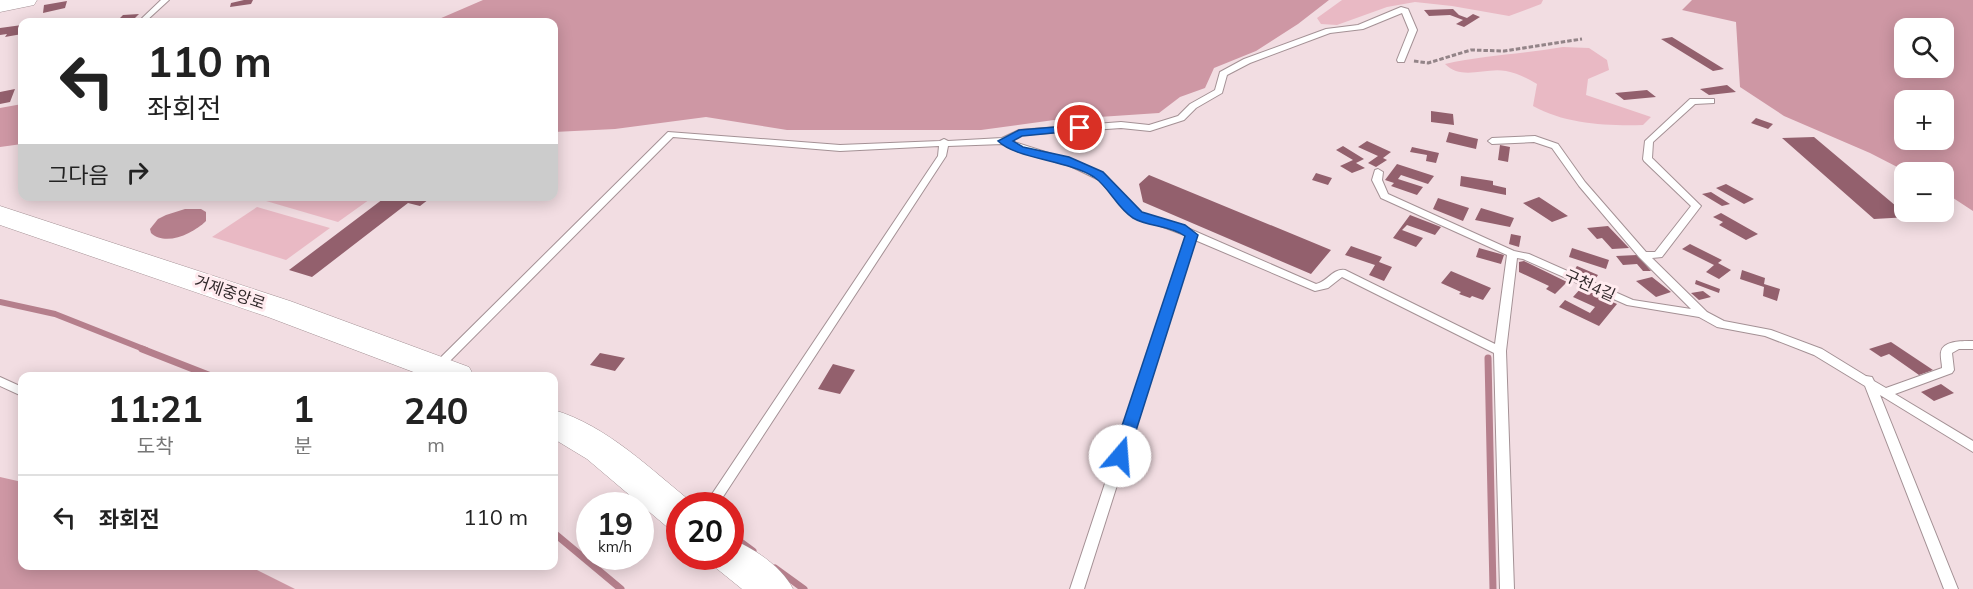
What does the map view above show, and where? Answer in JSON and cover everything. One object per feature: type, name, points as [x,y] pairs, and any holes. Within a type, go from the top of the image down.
[{"type":"main road","points":[[0,5],[26,0]]},
{"type":"main road","name":"거제중앙로","points":[[0,215],[268,305],[446,372]]},
{"type":"main road","points":[[558,425],[600,449],[666,503]]},
{"type":"main road","points":[[744,567],[772,589]]},
{"type":"lane","points":[[145,18],[165,0]]},
{"type":"lane","points":[[446,372],[671,134],[840,148],[1004,141],[1019,133],[1121,125],[1150,128],[1181,118],[1193,106],[1219,91],[1223,74],[1247,61],[1329,32],[1360,27],[1404,9],[1413,30],[1401,60]]},
{"type":"lane","points":[[1643,255],[1658,255],[1696,206],[1647,159],[1649,141],[1694,101],[1712,101]]},
{"type":"lane","points":[[1492,141],[1535,139],[1555,146],[1582,184],[1643,255],[1702,314]]},
{"type":"lane","points":[[1004,141],[1019,149],[1064,159],[1098,175],[1137,215],[1180,227],[1192,235],[1315,288],[1324,286],[1341,272],[1500,351]]},
{"type":"lane","points":[[719,492],[942,156],[944,142]]},
{"type":"lane","name":"구천4길","points":[[1378,172],[1377,180],[1384,196],[1512,254],[1525,256],[1631,303],[1702,314],[1722,324],[1767,333],[1818,352],[1868,380],[1973,447]]},
{"type":"lane","points":[[1077,589],[1192,235]]},
{"type":"lane","points":[[1507,589],[1500,351],[1512,254]]},
{"type":"lane","points":[[1887,392],[1948,370],[1946,351],[1957,345],[1972,345]]},
{"type":"lane","points":[[1868,380],[1951,589]]},
{"type":"lane","points":[[0,381],[18,390]]},
{"type":"path","points":[[1401,60],[1428,63],[1471,50],[1504,51],[1582,39]]},
{"type":"shaded area","points":[[483,0],[1329,0],[1298,24],[1256,51],[1214,68],[1205,88],[1180,97],[1159,113],[1054,120],[981,130],[787,130],[706,117],[615,129],[558,132],[558,18],[441,18]]},
{"type":"shaded area","points":[[1342,0],[1543,0],[1541,4],[1509,16],[1415,2],[1387,7],[1337,25],[1321,24],[1317,18]]},
{"type":"shaded area","points":[[1692,0],[1973,0],[1973,211],[1954,199],[1954,162],[1894,162],[1894,165],[1784,116],[1740,87],[1736,22],[1682,10]]},
{"type":"shaded area","points":[[1563,47],[1589,48],[1607,60],[1609,70],[1588,79],[1586,95],[1651,117],[1643,125],[1629,125],[1586,123],[1559,117],[1533,106],[1537,84],[1522,76],[1498,70],[1459,72],[1445,64],[1474,59]]},
{"type":"shaded area","points":[[18,105],[18,145],[0,147],[0,108]]},
{"type":"shaded area","points":[[266,201],[367,201],[338,222]]},
{"type":"shaded area","points":[[257,207],[330,228],[286,260],[212,237]]},
{"type":"shaded area","points":[[185,209],[201,209],[206,212],[206,221],[187,234],[172,239],[157,237],[151,233],[150,229],[158,219]]},
{"type":"shaded area","points":[[0,477],[18,481],[18,570],[257,570],[295,589],[0,589]]},
{"type":"building","points":[[253,0],[251,4],[230,7],[231,3]]},
{"type":"building","points":[[67,1],[65,8],[43,13],[44,5]]},
{"type":"building","points":[[1453,9],[1459,15],[1467,18],[1473,14],[1480,17],[1464,27],[1456,24],[1463,20],[1450,15],[1429,16],[1424,10]]},
{"type":"building","points":[[139,14],[135,18],[120,18],[123,15]]},
{"type":"building","points":[[18,26],[18,35],[5,37],[7,34],[0,35],[0,28]]},
{"type":"building","points":[[1672,37],[1724,69],[1713,71],[1661,39]]},
{"type":"building","points":[[1727,85],[1736,92],[1709,95],[1700,89]]},
{"type":"building","points":[[15,89],[10,102],[0,104],[0,92]]},
{"type":"building","points":[[1647,90],[1656,97],[1624,100],[1615,93]]},
{"type":"building","points":[[1431,111],[1453,114],[1454,125],[1431,122]]},
{"type":"building","points":[[1756,118],[1773,124],[1768,129],[1751,123]]},
{"type":"building","points":[[1449,132],[1478,139],[1476,149],[1446,142]]},
{"type":"building","points":[[1814,137],[1894,204],[1894,218],[1874,219],[1782,138]]},
{"type":"building","points":[[1367,141],[1391,152],[1383,158],[1387,160],[1376,167],[1368,163],[1378,156],[1358,147]]},
{"type":"building","points":[[1500,145],[1510,147],[1508,162],[1498,160]]},
{"type":"building","points":[[1343,146],[1364,159],[1356,163],[1365,168],[1352,173],[1340,166],[1353,160],[1336,150]]},
{"type":"building","points":[[1412,147],[1439,153],[1436,163],[1426,161],[1427,155],[1410,152]]},
{"type":"building","points":[[1397,164],[1434,176],[1428,184],[1401,175],[1398,179],[1423,187],[1417,195],[1391,186],[1394,183],[1385,180]]},
{"type":"building","points":[[1316,173],[1332,178],[1328,185],[1312,180]]},
{"type":"building","points":[[1149,175],[1331,250],[1311,274],[1143,202],[1139,184]]},
{"type":"building","points":[[1461,176],[1493,181],[1493,185],[1506,188],[1506,195],[1460,186]]},
{"type":"building","points":[[1726,184],[1754,199],[1744,204],[1716,188]]},
{"type":"building","points":[[1711,192],[1730,204],[1722,206],[1702,194]]},
{"type":"building","points":[[1539,197],[1568,216],[1552,222],[1523,203]]},
{"type":"building","points":[[1438,198],[1469,208],[1463,221],[1433,209]]},
{"type":"building","points":[[380,201],[426,201],[420,206],[408,203],[312,277],[289,270]]},
{"type":"building","points":[[1481,208],[1514,218],[1510,227],[1475,220]]},
{"type":"building","points":[[1721,213],[1758,234],[1746,240],[1719,225],[1723,222],[1713,217]]},
{"type":"building","points":[[1410,215],[1441,227],[1435,235],[1407,225],[1402,230],[1423,238],[1416,247],[1393,238]]},
{"type":"building","points":[[1608,226],[1629,248],[1612,249],[1602,238],[1597,239],[1587,228]]},
{"type":"building","points":[[1511,234],[1521,236],[1519,247],[1509,244]]},
{"type":"building","points":[[1690,244],[1722,260],[1718,263],[1731,270],[1719,279],[1706,272],[1714,265],[1682,249]]},
{"type":"building","points":[[1351,246],[1382,257],[1379,262],[1392,267],[1384,281],[1369,275],[1375,265],[1345,255]]},
{"type":"building","points":[[1479,248],[1504,255],[1501,264],[1476,257]]},
{"type":"building","points":[[1572,248],[1609,260],[1606,269],[1569,257]]},
{"type":"building","points":[[1637,255],[1651,271],[1643,271],[1637,264],[1623,265],[1616,256]]},
{"type":"building","points":[[1524,261],[1567,282],[1555,294],[1546,289],[1549,286],[1519,272],[1519,262]]},
{"type":"building","points":[[1577,266],[1598,275],[1594,281],[1573,272]]},
{"type":"building","points":[[1742,270],[1765,278],[1764,284],[1780,289],[1777,301],[1763,296],[1764,287],[1740,279]]},
{"type":"building","points":[[1451,271],[1491,288],[1483,300],[1459,294],[1461,292],[1441,283]]},
{"type":"building","points":[[1652,277],[1671,292],[1656,297],[1636,281]]},
{"type":"building","points":[[1696,280],[1720,289],[1719,293],[1695,284]]},
{"type":"building","points":[[1581,288],[1617,304],[1599,326],[1559,307],[1565,300],[1590,313],[1595,307],[1573,297]]},
{"type":"building","points":[[1703,291],[1711,297],[1699,300],[1691,293]]},
{"type":"building","points":[[1891,342],[1933,370],[1919,375],[1889,354],[1881,357],[1869,349]]},
{"type":"building","points":[[600,353],[625,358],[615,371],[590,365]]},
{"type":"building","points":[[833,364],[855,370],[840,394],[818,389]]},
{"type":"building","points":[[1941,384],[1954,393],[1934,401],[1921,392]]},
{"type":"waterway","points":[[0,302],[55,314],[146,350]]},
{"type":"waterway","points":[[142,349],[201,372]]},
{"type":"waterway","points":[[1488,358],[1493,589]]},
{"type":"waterway","points":[[558,536],[621,589]]},
{"type":"waterway","points":[[744,544],[753,551]]},
{"type":"waterway","points":[[775,568],[804,589]]},
{"type":"route","points":[[1080,128],[1019,133],[1004,141],[1019,149],[1064,159],[1098,175],[1137,215],[1180,227],[1192,235],[1120,456]]}]
